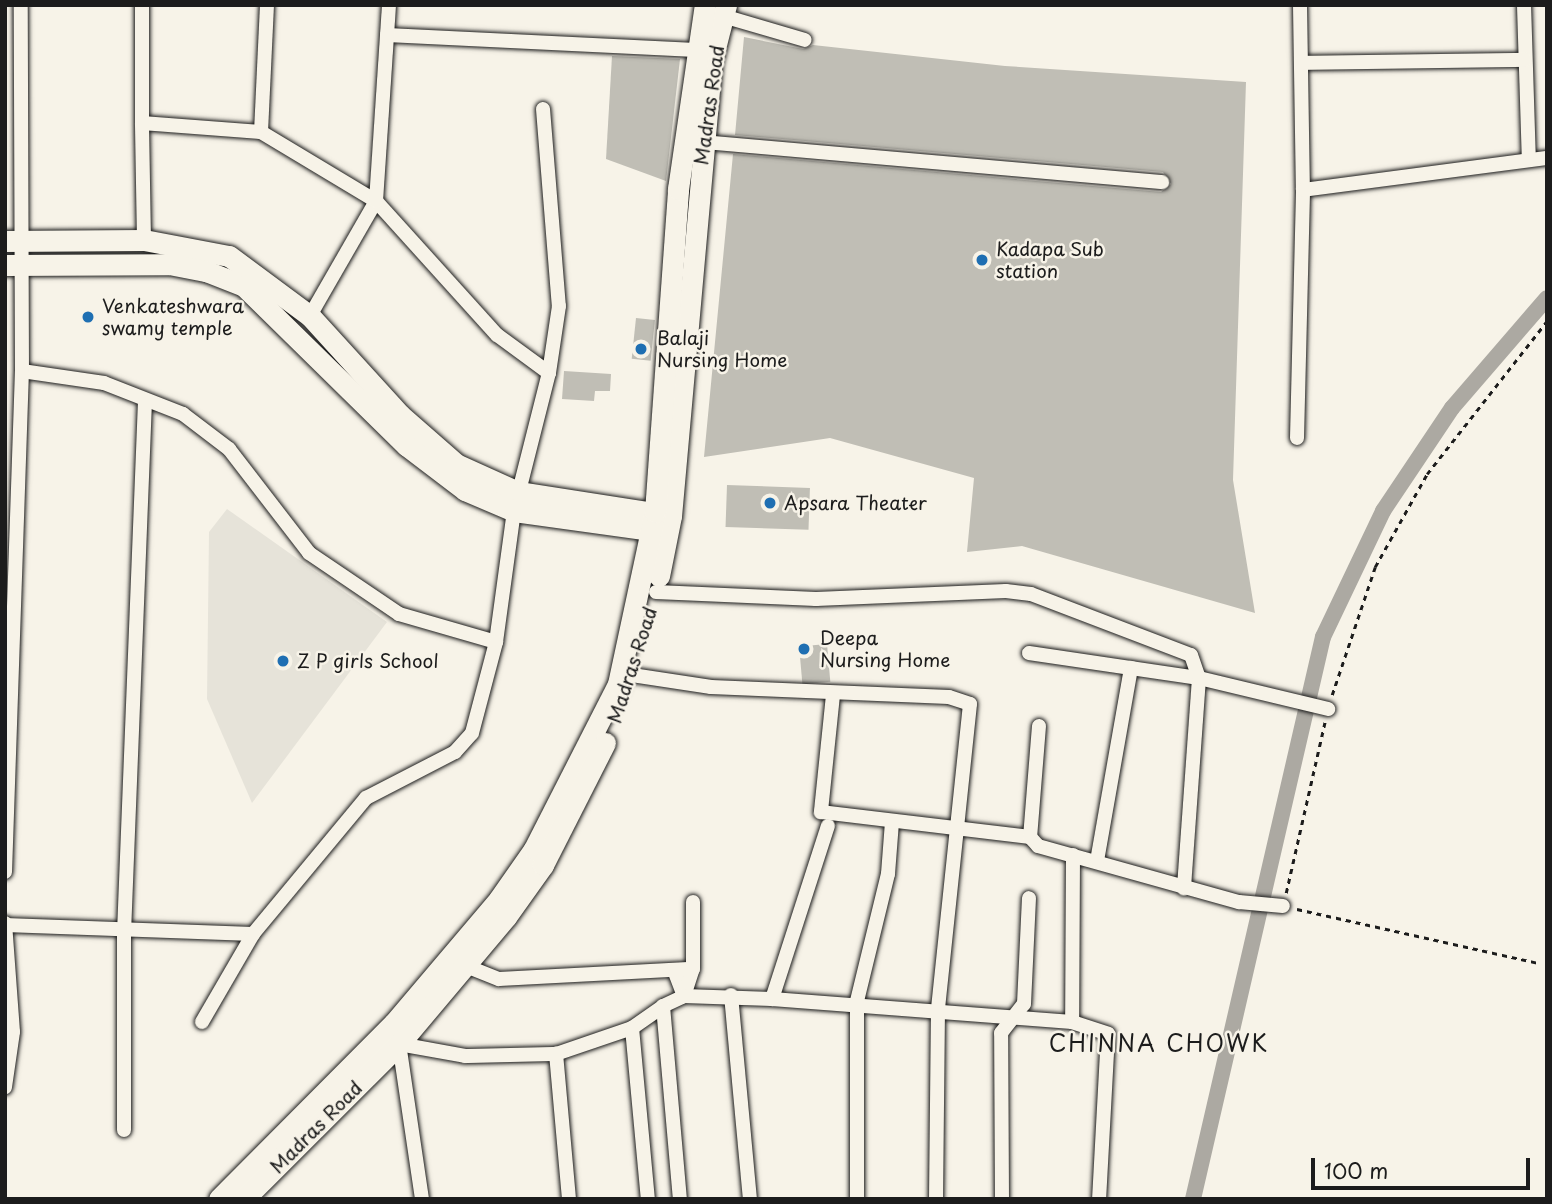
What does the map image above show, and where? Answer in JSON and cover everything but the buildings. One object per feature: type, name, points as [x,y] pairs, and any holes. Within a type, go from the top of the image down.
[{"type":"main road","points":[[219,1199],[462,958],[534,849],[613,695],[662,523],[678,189],[696,50],[718,9]]},
{"type":"main road","name":"Madras Road","points":[[244,1199],[399,1044],[462,958],[543,865],[591,776],[632,675],[656,592],[718,9]]},
{"type":"main road","points":[[15,241],[144,240],[236,260],[310,316],[427,441],[456,464],[516,502]]},
{"type":"main road","points":[[15,265],[169,264],[244,286],[434,471],[516,502],[662,523]]},
{"type":"street","points":[[5,872],[22,371],[15,265],[22,109],[21,5]]},
{"type":"street","points":[[142,5],[144,240]]},
{"type":"street","points":[[261,132],[267,5]]},
{"type":"street","points":[[310,316],[376,201],[389,5]]},
{"type":"street","points":[[1297,438],[1303,190],[1300,5]]},
{"type":"street","points":[[1524,5],[1529,160]]},
{"type":"street","points":[[718,9],[806,40]]},
{"type":"street","points":[[387,35],[696,50]]},
{"type":"street","points":[[1301,62],[1525,60]]},
{"type":"street","points":[[5,108],[22,109]]},
{"type":"street","points":[[202,1022],[253,934],[366,798],[455,752],[472,733],[496,642],[516,502],[549,373],[559,306],[543,109]]},
{"type":"street","points":[[142,123],[261,132],[376,201],[497,335],[549,373]]},
{"type":"street","points":[[703,142],[1162,183]]},
{"type":"street","points":[[1303,190],[1547,159]]},
{"type":"street","points":[[22,371],[104,383],[183,414],[229,449],[309,553],[400,614],[496,642]]},
{"type":"street","points":[[124,1130],[124,933],[145,401]]},
{"type":"street","points":[[656,592],[816,599],[1031,594],[1191,655],[1199,678],[1184,888]]},
{"type":"street","points":[[1029,653],[1199,678],[1328,709]]},
{"type":"street","points":[[1097,861],[1130,668]]},
{"type":"street","points":[[632,675],[833,695],[949,697],[970,704],[938,1009],[936,1199]]},
{"type":"street","points":[[833,695],[821,812],[1030,838],[1038,846],[1184,888],[1249,903],[1283,906]]},
{"type":"street","points":[[1030,838],[1039,726]]},
{"type":"street","points":[[857,1199],[857,1001],[888,874],[892,822]]},
{"type":"street","points":[[772,999],[828,826]]},
{"type":"street","points":[[1072,1022],[1073,855]]},
{"type":"street","points":[[1002,1199],[1001,1033],[1024,1004],[1029,898]]},
{"type":"street","points":[[684,996],[693,969],[693,902]]},
{"type":"street","points":[[5,1087],[13,1032],[5,924],[124,933],[253,934]]},
{"type":"street","points":[[462,958],[499,979],[693,969]]},
{"type":"street","points":[[674,971],[684,996]]},
{"type":"street","points":[[731,995],[750,1199]]},
{"type":"street","points":[[422,1199],[399,1044],[465,1056],[556,1054],[632,1028],[663,1006],[684,996],[731,995],[857,1001],[1013,1019],[1072,1022],[1108,1034],[1099,1199]]},
{"type":"street","points":[[663,1006],[680,1199]]},
{"type":"street","points":[[632,1028],[648,1199]]},
{"type":"street","points":[[556,1054],[569,1199]]},
{"type":"path","points":[[1539,963],[1283,906],[1328,709],[1375,567],[1427,474],[1547,321]]},
{"type":"shaded area","name":"Z P girls School","points":[[227,509],[387,622],[252,803],[207,699],[209,532]]},
{"type":"waterway","points":[[1193,1199],[1323,637],[1383,511],[1452,408],[1547,298]]},
{"type":"place","name":"Kadapa Sub station","points":[[982,260]]},
{"type":"place","name":"Venkateshwara swamy temple","points":[[88,317]]},
{"type":"place","name":"Balaji Nursing Home","points":[[641,349]]},
{"type":"place","name":"Apsara Theater","points":[[770,503]]},
{"type":"place","name":"Deepa Nursing Home","points":[[804,649]]},
{"type":"place","name":"Z P girls School","points":[[283,661]]},
{"type":"district","name":"CHINNA CHOWK","points":[[1159,1043]]}]
